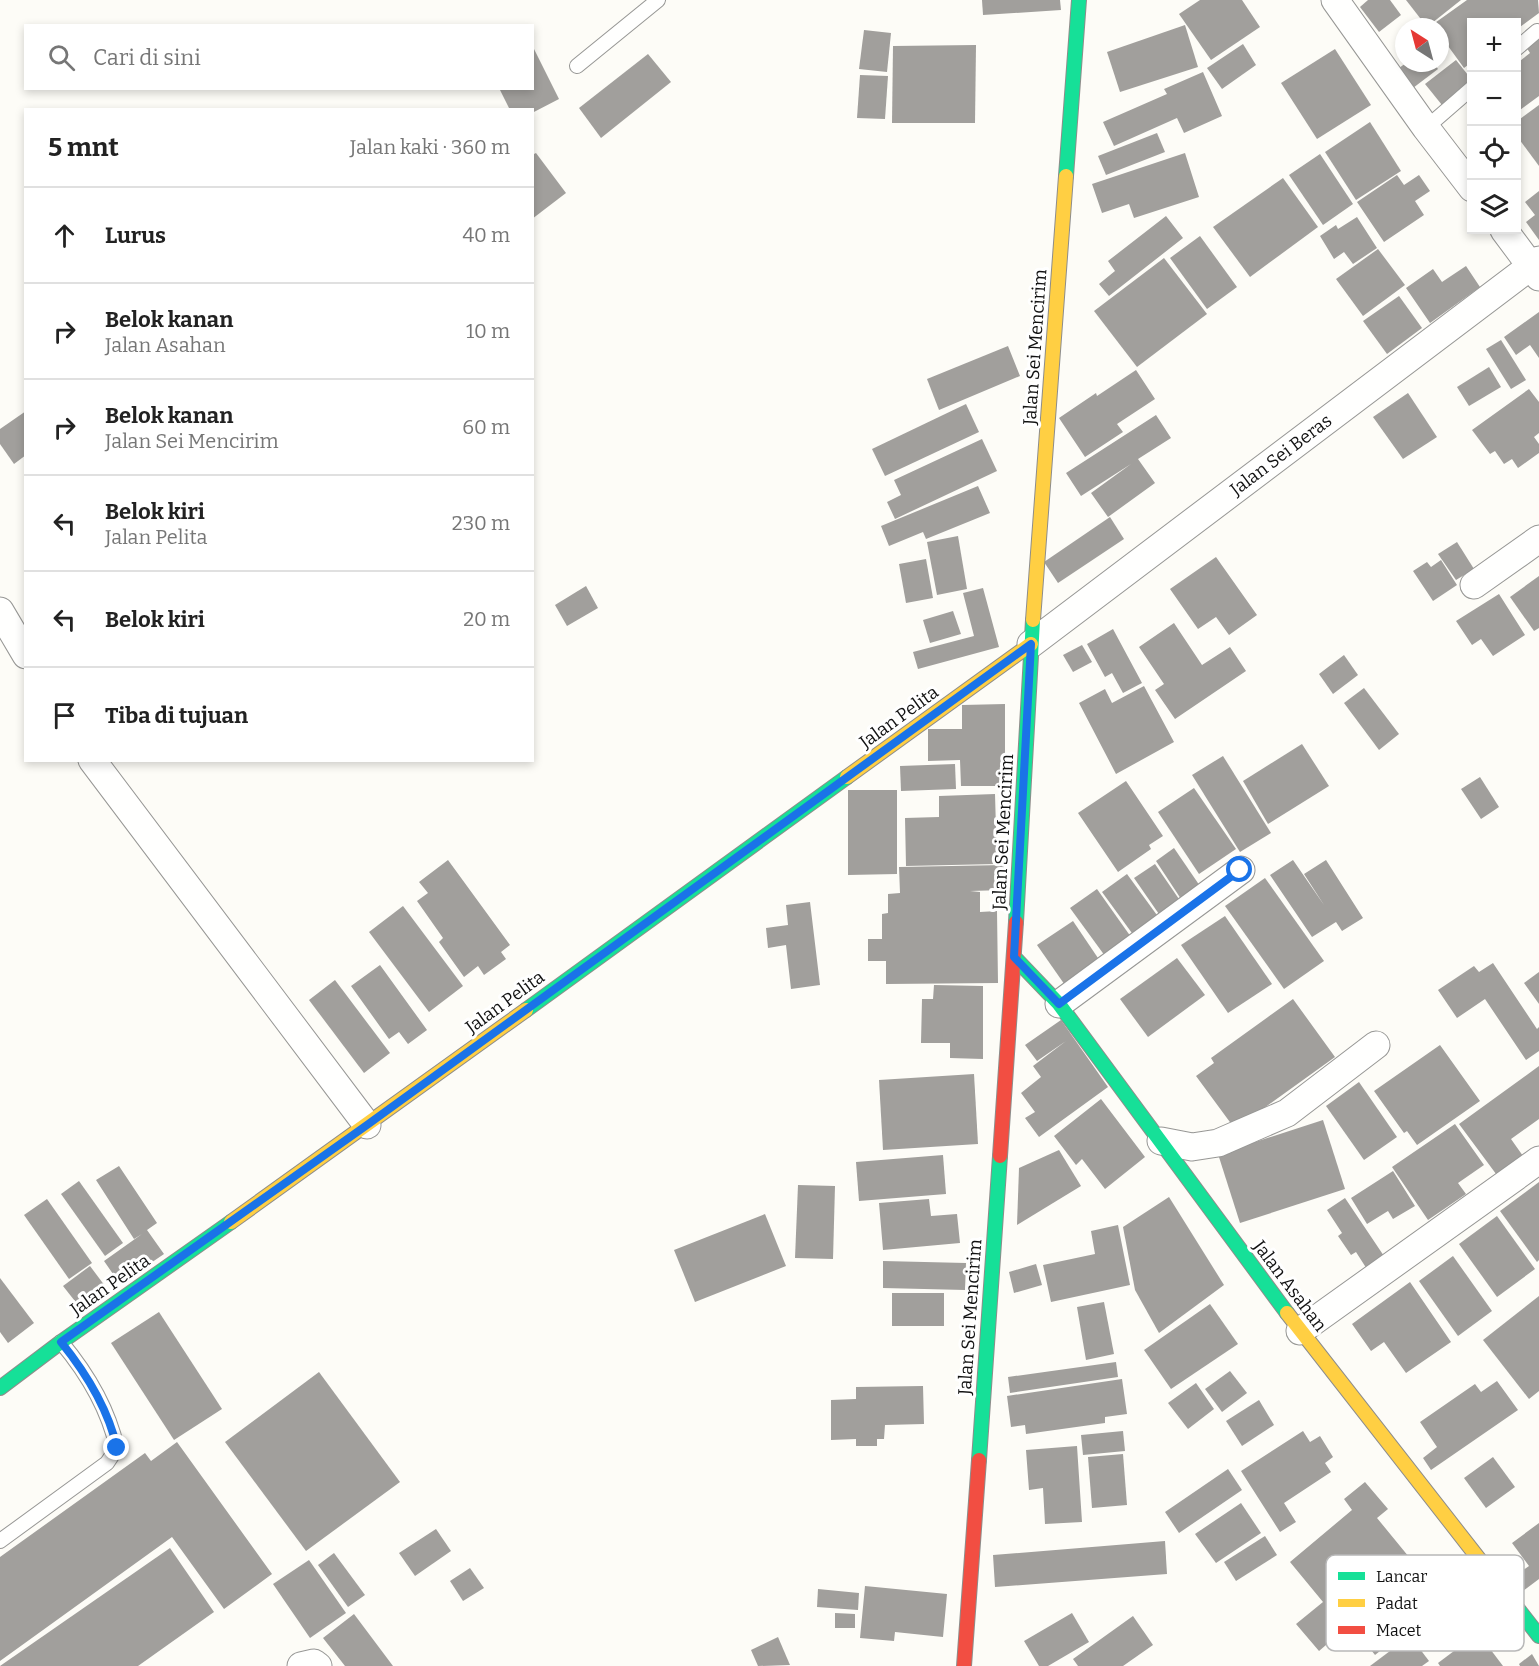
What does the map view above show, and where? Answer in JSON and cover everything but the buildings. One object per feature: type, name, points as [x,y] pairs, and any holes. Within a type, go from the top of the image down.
[{"type":"street","name":"Jalan Sei Mencirim","points":[[964,1659],[1014,957],[1031,644],[1079,0]]},
{"type":"street","points":[[1335,0],[1467,181]]},
{"type":"street","points":[[1506,234],[1536,268]]},
{"type":"street","name":"Jalan Sei Beras","points":[[1031,644],[1536,268]]},
{"type":"street","points":[[1474,585],[1539,539]]},
{"type":"street","points":[[0,611],[24,652]]},
{"type":"street","name":"Jalan Pelita","points":[[0,1388],[1031,644]]},
{"type":"street","points":[[94,762],[367,1125]]},
{"type":"street","points":[[1059,1004],[1240,870]]},
{"type":"street","name":"Jalan Asahan","points":[[1014,957],[1059,1004],[1300,1331],[1476,1555]]},
{"type":"street","points":[[1161,1141],[1191,1147],[1218,1143],[1287,1113],[1376,1045]]},
{"type":"street","points":[[1300,1331],[1539,1160]]},
{"type":"street","name":"Jalan Asahan","points":[[1524,1617],[1539,1636]]},
{"type":"street","points":[[301,1666],[314,1663],[318,1666]]},
{"type":"lane","points":[[577,66],[658,0]]},
{"type":"lane","points":[[1521,45],[1537,31]]},
{"type":"lane","points":[[1426,128],[1467,92]]},
{"type":"lane","points":[[0,1541],[107,1463],[117,1448],[106,1413],[81,1366],[61,1342]]},
{"type":"traffic: fast","points":[[1066,176],[1079,0]]},
{"type":"traffic: fast","points":[[1016,922],[1033,620]]},
{"type":"traffic: fast","points":[[526,1010],[847,777]]},
{"type":"traffic: fast","points":[[1014,957],[1059,1004],[1287,1313]]},
{"type":"traffic: fast","points":[[979,1460],[1000,1156]]},
{"type":"traffic: fast","points":[[0,1388],[231,1222]]},
{"type":"traffic: fast","points":[[1524,1617],[1539,1636]]},
{"type":"traffic: slow","points":[[1033,620],[1066,176]]},
{"type":"traffic: slow","points":[[847,777],[1031,644]]},
{"type":"traffic: slow","points":[[231,1222],[526,1010]]},
{"type":"traffic: slow","points":[[1287,1313],[1476,1555]]},
{"type":"traffic: jam","points":[[1000,1156],[1016,922]]},
{"type":"traffic: jam","points":[[964,1666],[979,1460]]},
{"type":"route","points":[[117,1448],[106,1413],[81,1366],[61,1342],[367,1125],[1031,644],[1014,957],[1059,1004],[1240,870]]}]
